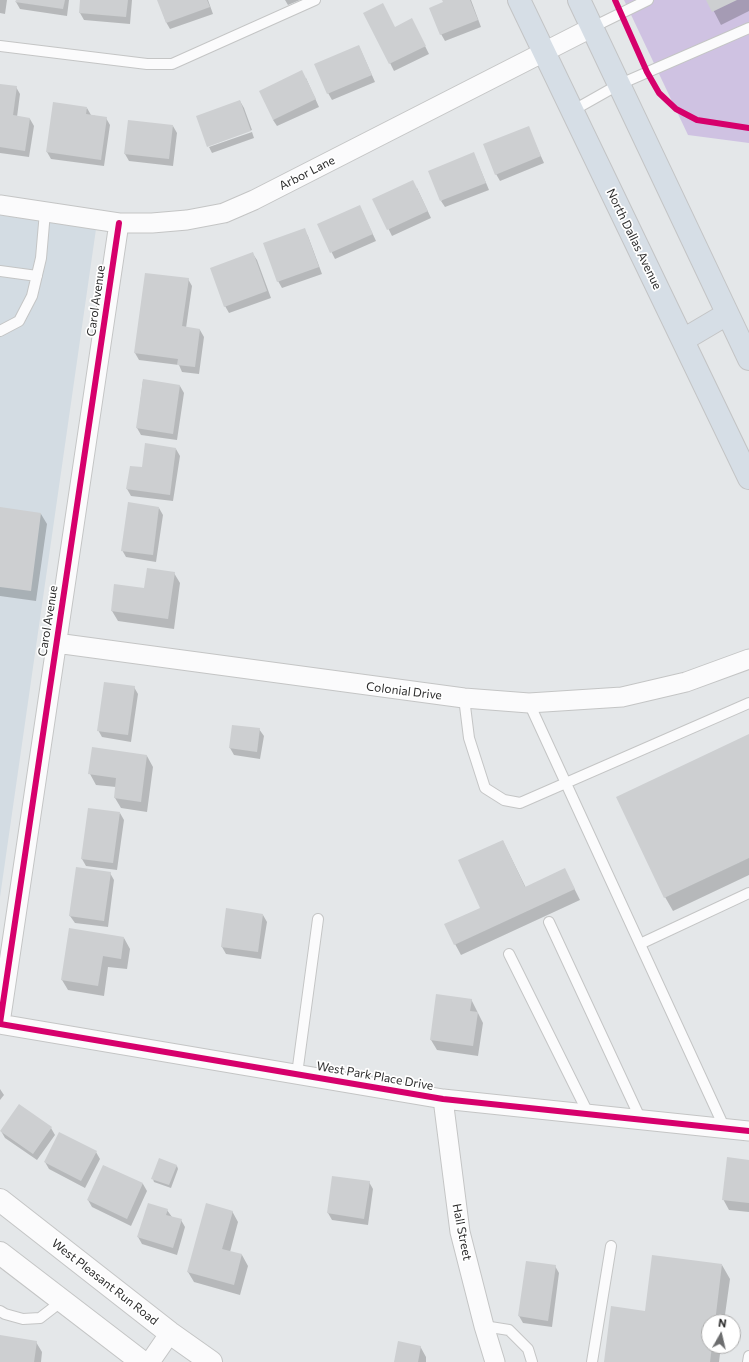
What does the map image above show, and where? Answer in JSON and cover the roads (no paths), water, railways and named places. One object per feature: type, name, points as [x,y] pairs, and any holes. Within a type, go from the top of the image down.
[{"type":"main road","name":"North Dallas Avenue","points":[[519,0],[749,478]]},
{"type":"main road","points":[[579,0],[749,359]]},
{"type":"main road","points":[[682,340],[727,314]]},
{"type":"main road","name":"West Pleasant Run Road","points":[[0,1200],[170,1333],[210,1362]]},
{"type":"main road","points":[[0,1253],[142,1362]]},
{"type":"street","name":"Arbor Lane","points":[[0,205],[119,223],[152,223],[187,220],[230,210],[254,200],[591,28]]},
{"type":"street","name":"Carol Avenue","points":[[0,1023],[119,223]]},
{"type":"street","name":"Colonial Drive","points":[[56,643],[464,698],[529,703],[622,697],[686,682],[749,659]]},
{"type":"street","name":"West Park Place Drive","points":[[0,1023],[443,1099],[749,1132]]},
{"type":"street","name":"Hall Street","points":[[443,1099],[460,1232],[484,1326],[495,1362]]},
{"type":"street","points":[[150,1362],[170,1333]]},
{"type":"lane","points":[[0,46],[147,64],[172,64],[315,0]]},
{"type":"lane","points":[[591,28],[648,0]]},
{"type":"lane","points":[[572,111],[618,85],[749,28]]},
{"type":"lane","points":[[0,331],[19,321],[32,296],[41,258],[45,212]]},
{"type":"lane","points":[[0,271],[37,276]]},
{"type":"lane","points":[[464,698],[469,738],[486,788],[504,800],[520,803],[749,703]]},
{"type":"lane","points":[[529,703],[725,1129]]},
{"type":"lane","points":[[640,944],[749,893]]},
{"type":"lane","points":[[297,1074],[318,919]]},
{"type":"lane","points":[[549,922],[641,1120]]},
{"type":"lane","points":[[509,954],[589,1115]]},
{"type":"lane","points":[[592,1362],[611,1246]]},
{"type":"lane","points":[[0,1311],[23,1319],[40,1318],[62,1301]]},
{"type":"lane","points":[[484,1326],[509,1330],[528,1349],[532,1362]]},
{"type":"lane","points":[[748,1362],[749,1356]]}]
